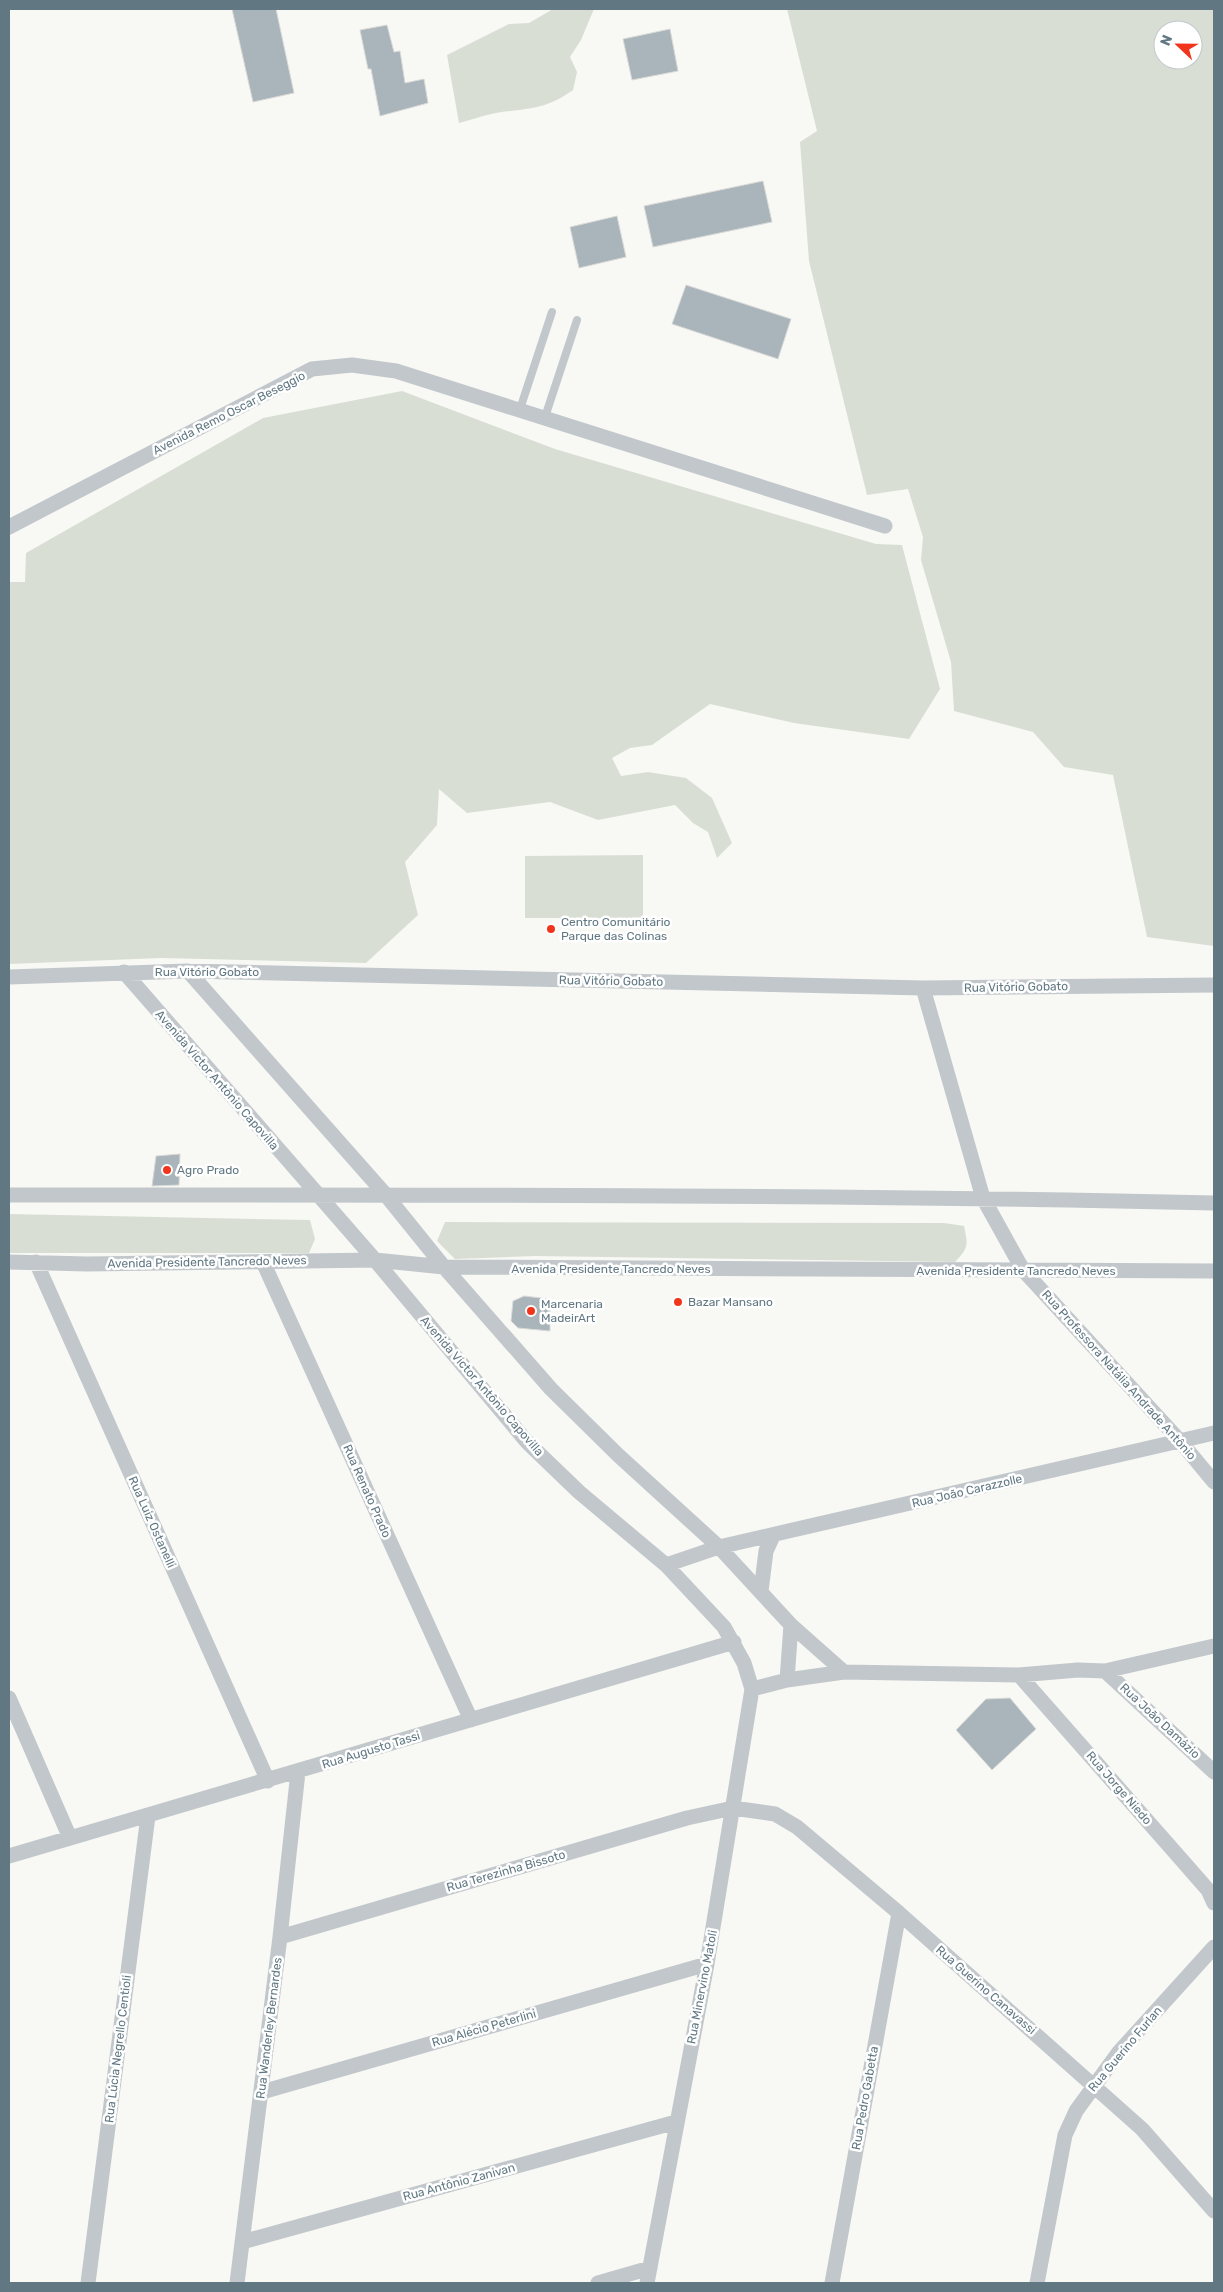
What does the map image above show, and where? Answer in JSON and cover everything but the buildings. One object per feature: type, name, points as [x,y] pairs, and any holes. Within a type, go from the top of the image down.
[{"type":"street","name":"Avenida Remo Oscar Beseggio","points":[[9,527],[312,369],[352,365],[396,371],[885,526]]},
{"type":"street","name":"Rua Vitório Gobato","points":[[9,977],[188,971],[923,988],[1214,985]]},
{"type":"street","points":[[188,971],[385,1194],[444,1267],[552,1389],[618,1455],[719,1547],[791,1625],[844,1672]]},
{"type":"street","name":"Avenida Victor Antônio Capovilla","points":[[124,972],[374,1260],[527,1442],[579,1492],[666,1565],[724,1627],[734,1642],[752,1689]]},
{"type":"street","name":"Rua Professora Natália Andrade Antônio","points":[[923,988],[983,1198],[1023,1270],[1180,1440],[1214,1482]]},
{"type":"street","points":[[9,1195],[385,1194],[983,1198],[1214,1203]]},
{"type":"street","name":"Avenida Presidente Tancredo Neves","points":[[9,1262],[87,1264],[374,1260],[444,1267],[1214,1271]]},
{"type":"street","name":"Rua Luiz Ostanelli","points":[[36,1262],[268,1781]]},
{"type":"street","name":"Rua Renato Prado","points":[[263,1262],[471,1720]]},
{"type":"street","name":"Rua João Carazzolle","points":[[666,1565],[719,1547],[1214,1433]]},
{"type":"street","points":[[760,1591],[766,1550],[773,1536]]},
{"type":"street","points":[[787,1680],[791,1625]]},
{"type":"street","name":"Rua Augusto Tassi","points":[[9,1856],[734,1642]]},
{"type":"street","points":[[752,1689],[787,1680],[844,1672],[1019,1675],[1078,1670],[1105,1671],[1214,1646]]},
{"type":"street","name":"Rua João Damázio","points":[[1105,1671],[1214,1772]]},
{"type":"street","name":"Rua Jorge Niedo","points":[[1019,1675],[1208,1890],[1214,1903]]},
{"type":"street","name":"Rua Minervino Matoli","points":[[647,2283],[707,1964],[752,1689]]},
{"type":"street","points":[[9,1698],[70,1838]]},
{"type":"street","name":"Rua Wanderley Bernardes","points":[[237,2283],[262,2092],[298,1772]]},
{"type":"street","name":"Rua Guerino Canavassi","points":[[733,1808],[775,1814],[797,1826],[899,1913],[1142,2129],[1214,2211]]},
{"type":"street","name":"Rua Terezinha Bissoto","points":[[280,1937],[687,1818],[733,1808]]},
{"type":"street","name":"Rua Lúcia Negrello Centioli","points":[[88,2283],[148,1816]]},
{"type":"street","name":"Rua Pedro Gabetta","points":[[832,2283],[899,1913]]},
{"type":"street","name":"Rua Guerino Furlan","points":[[1037,2283],[1065,2135],[1076,2111],[1093,2085],[1119,2052],[1214,1947]]},
{"type":"street","name":"Rua Alécio Peterlini","points":[[262,2092],[707,1964]]},
{"type":"street","name":"Rua Antônio Zanivan","points":[[242,2242],[676,2122]]},
{"type":"street","points":[[598,2283],[650,2268]]},
{"type":"lane","points":[[520,409],[552,312]]},
{"type":"lane","points":[[545,417],[577,320]]},
{"type":"shaded area","points":[[553,9],[594,9],[581,40],[570,57],[577,72],[573,90],[545,105],[491,114],[459,123],[447,55],[509,24],[529,23]]},
{"type":"shaded area","points":[[787,9],[1214,9],[1214,946],[1147,937],[1113,775],[1064,767],[1033,732],[954,711],[951,662],[921,560],[923,537],[908,489],[867,495],[809,261],[800,142],[817,131]]},
{"type":"shaded area","points":[[402,391],[555,449],[876,544],[902,545],[940,689],[909,739],[794,723],[710,704],[652,745],[630,748],[612,758],[621,776],[648,772],[686,778],[712,798],[732,843],[717,858],[708,832],[693,823],[675,805],[598,820],[550,802],[467,813],[439,789],[437,825],[405,862],[418,915],[366,963],[161,958],[9,964],[9,582],[25,582],[26,553],[263,418]]},
{"type":"shaded area","points":[[643,855],[643,918],[525,918],[525,856]]},
{"type":"shaded area","points":[[9,1214],[310,1220],[315,1239],[309,1253],[9,1253]]},
{"type":"shaded area","points":[[445,1222],[944,1223],[964,1226],[967,1242],[963,1253],[955,1262],[535,1256],[455,1259],[437,1241]]},
{"type":"place","name":"Centro Comunitário Parque das Colinas","points":[[551,929]]},
{"type":"place","name":"Agro Prado","points":[[167,1170]]},
{"type":"place","name":"Bazar Mansano","points":[[678,1302]]},
{"type":"place","name":"Marcenaria MadeirArt","points":[[531,1311]]}]
